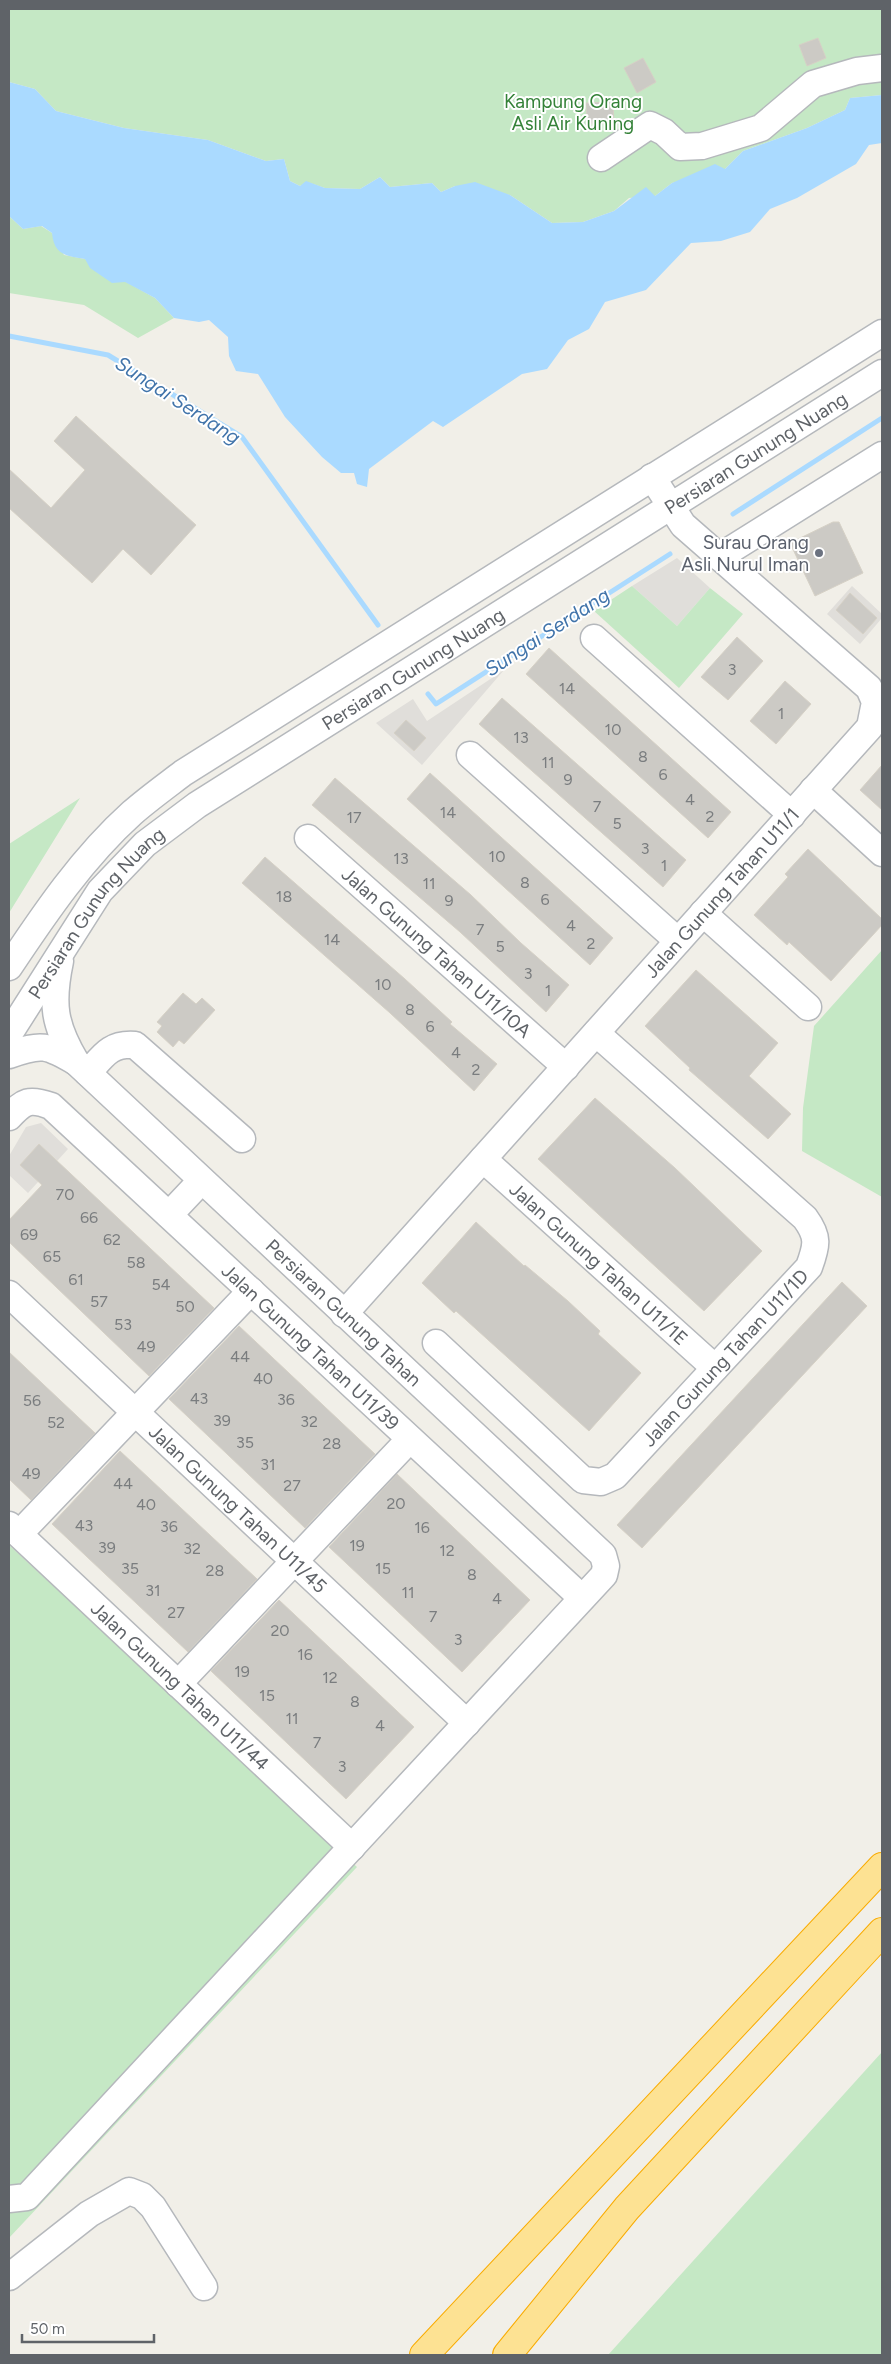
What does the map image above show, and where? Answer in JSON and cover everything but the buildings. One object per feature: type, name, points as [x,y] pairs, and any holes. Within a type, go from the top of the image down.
[{"type":"highway","points":[[424,2355],[882,1868]]},
{"type":"highway","points":[[507,2355],[627,2208],[882,1932]]},
{"type":"street","points":[[601,158],[650,125],[664,132],[680,147],[702,146],[761,128],[813,84],[857,71],[882,68]]},
{"type":"street","name":"Persiaran Gunung Nuang","points":[[9,967],[44,913],[95,850],[132,813],[183,773],[882,333]]},
{"type":"street","name":"Persiaran Gunung Nuang","points":[[9,1034],[100,891],[145,844],[196,805],[882,374]]},
{"type":"street","points":[[719,557],[882,456]]},
{"type":"street","name":"Jalan Gunung Tahan U11/1","points":[[344,1314],[870,727],[879,703],[869,688],[683,525],[652,477]]},
{"type":"street","points":[[594,638],[792,815]]},
{"type":"street","points":[[470,755],[678,941]]},
{"type":"street","points":[[813,790],[882,853]]},
{"type":"street","name":"Jalan Gunung Tahan U11/10A","points":[[308,838],[566,1067]]},
{"type":"street","points":[[703,913],[808,1008]]},
{"type":"street","points":[[62,949],[54,986],[54,1012],[62,1038],[82,1068]]},
{"type":"street","name":"Jalan Gunung Tahan U11/1D","points":[[436,1343],[583,1480],[600,1482],[615,1476],[808,1267],[815,1251],[815,1231],[805,1218],[596,1034]]},
{"type":"street","points":[[82,1068],[121,1044],[135,1045],[242,1139]]},
{"type":"street","points":[[9,1055],[27,1048],[51,1047],[82,1068]]},
{"type":"street","name":"Persiaran Gunung Tahan","points":[[82,1068],[603,1555],[606,1566],[604,1576],[582,1598]]},
{"type":"street","name":"Jalan Gunung Tahan U11/39","points":[[9,1117],[22,1103],[36,1100],[51,1106],[582,1598]]},
{"type":"street","name":"Jalan Gunung Tahan U11/1E","points":[[483,1159],[715,1368]]},
{"type":"street","points":[[169,1215],[202,1181]]},
{"type":"street","points":[[14,1529],[135,1412],[251,1291]]},
{"type":"street","name":"Jalan Gunung Tahan U11/45","points":[[9,1294],[467,1722]]},
{"type":"street","points":[[178,1684],[410,1439]]},
{"type":"street","name":"Jalan Gunung Tahan U11/44","points":[[14,1529],[178,1684],[346,1853]]},
{"type":"street","points":[[9,2199],[27,2197],[582,1598]]},
{"type":"street","points":[[9,2277],[89,2214],[129,2191],[142,2196],[153,2206],[204,2287]]},
{"type":"shaded area","points":[[677,558],[710,588],[677,626],[632,586]]},
{"type":"shaded area","points":[[852,586],[882,614],[882,618],[860,644],[827,614]]},
{"type":"shaded area","points":[[504,670],[422,765],[376,723],[413,699],[427,721]]},
{"type":"shaded area","points":[[41,1123],[68,1149],[28,1193],[9,1175],[9,1156],[26,1127]]},
{"type":"green space","name":"Kampung Orang Asli Air Kuning","points":[[9,9],[882,9],[882,95],[850,98],[845,110],[807,128],[743,151],[725,169],[672,183],[655,196],[629,198],[614,211],[583,222],[552,223],[510,195],[455,186],[441,192],[432,183],[390,187],[380,177],[360,189],[325,188],[307,182],[300,186],[290,181],[284,159],[266,161],[208,140],[124,128],[56,111],[35,89],[9,82]]},
{"type":"green space","points":[[9,216],[23,229],[41,226],[52,233],[64,255],[85,259],[155,298],[174,318],[138,338],[84,305],[9,293]]},
{"type":"green space","points":[[632,586],[677,626],[710,588],[743,614],[679,688],[594,611]]},
{"type":"green space","points":[[80,798],[9,913],[9,844]]},
{"type":"green space","points":[[882,950],[882,1197],[802,1151],[803,1108],[814,1026]]},
{"type":"green space","points":[[9,1545],[357,1867],[9,2238]]},
{"type":"green space","points":[[882,2052],[882,2355],[608,2355]]},
{"type":"water","points":[[9,82],[35,89],[56,111],[124,128],[208,140],[266,161],[284,159],[290,181],[300,186],[306,181],[325,188],[360,189],[380,177],[390,187],[432,183],[441,192],[455,186],[475,182],[510,195],[552,223],[583,222],[614,211],[646,187],[655,196],[672,183],[715,164],[725,169],[743,151],[807,128],[845,110],[850,98],[882,95],[882,143],[869,145],[856,164],[797,198],[770,209],[750,232],[721,241],[691,243],[646,290],[605,302],[589,329],[568,340],[547,369],[522,374],[443,427],[433,421],[369,469],[367,487],[357,484],[354,473],[341,473],[322,457],[285,417],[258,374],[236,371],[229,356],[228,337],[209,320],[199,322],[174,318],[155,298],[125,282],[112,283],[90,268],[85,259],[62,253],[55,246],[52,233],[42,226],[23,229],[9,216]]},
{"type":"waterway","name":"Sungai Serdang","points":[[9,336],[108,355],[242,437],[378,625]]},
{"type":"waterway","name":"Sungai Serdang","points":[[733,514],[882,418]]},
{"type":"waterway","name":"Sungai Serdang","points":[[428,694],[436,704],[670,554]]},
{"type":"place","name":"Surau Orang Asli Nurul Iman","points":[[819,553]]}]
